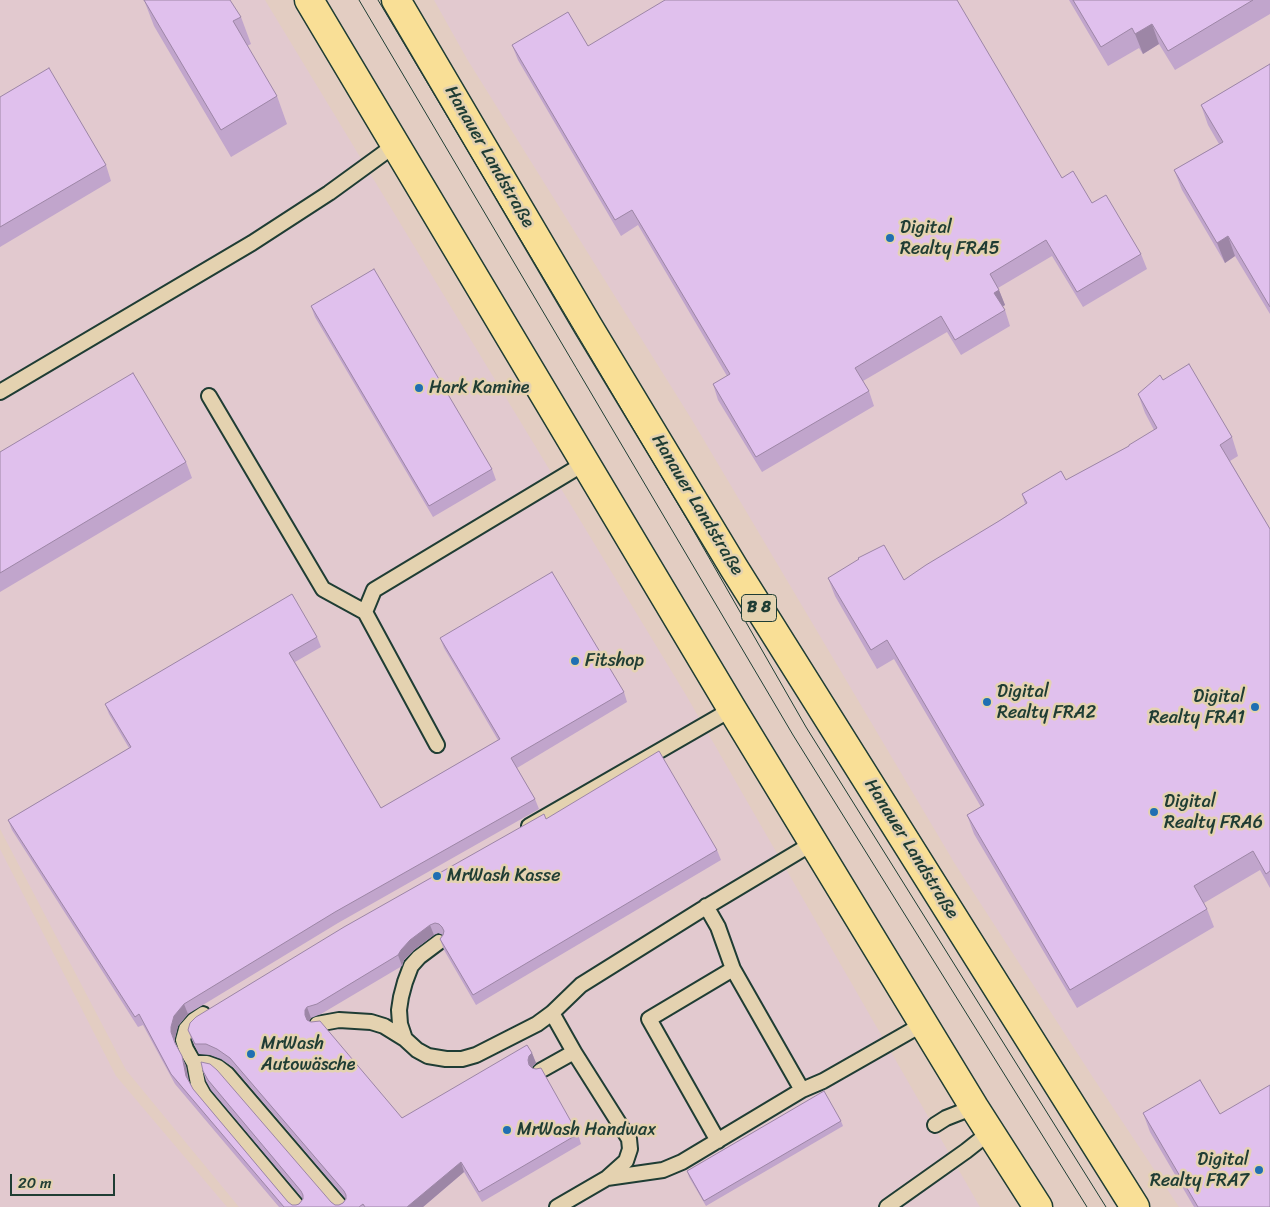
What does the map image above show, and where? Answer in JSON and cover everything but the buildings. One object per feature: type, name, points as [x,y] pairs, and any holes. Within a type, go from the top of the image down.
[{"type":"main road","points":[[309,0],[732,709],[923,1024],[1038,1207]]},
{"type":"main road","name":"Hanauer Landstraße","points":[[396,0],[588,326],[734,568],[1135,1207]]},
{"type":"lane","points":[[0,392],[252,243],[330,193],[395,145]]},
{"type":"lane","points":[[209,396],[323,589],[364,612],[437,745]]},
{"type":"lane","points":[[364,612],[374,590],[585,463]]},
{"type":"lane","points":[[520,830],[732,709]]},
{"type":"lane","points":[[317,1024],[339,1020],[371,1022],[384,1026],[428,1056],[462,1059],[476,1055],[537,1024],[552,1013],[581,985],[706,906],[813,843]]},
{"type":"lane","points":[[706,906],[718,928],[733,969],[802,1090]]},
{"type":"lane","points":[[405,1039],[400,1024],[399,1010],[405,982],[411,966],[419,957],[439,942]]},
{"type":"lane","points":[[718,1141],[649,1019],[733,969]]},
{"type":"lane","points":[[211,1010],[194,1020],[186,1030],[183,1040],[194,1063],[198,1084],[204,1095],[298,1207]]},
{"type":"lane","points":[[552,1013],[574,1052],[629,1139],[630,1150],[626,1161],[606,1178],[557,1207]]},
{"type":"lane","points":[[606,1178],[663,1170],[682,1162],[802,1090],[823,1081],[923,1024]]},
{"type":"lane","points":[[540,1071],[574,1052]]},
{"type":"lane","points":[[194,1063],[207,1063],[218,1067],[227,1074],[341,1207]]},
{"type":"lane","points":[[935,1125],[946,1118],[974,1107]]},
{"type":"lane","points":[[887,1207],[990,1132]]},
{"type":"shaded area","points":[[0,0],[265,0],[686,695],[980,1207],[239,1207],[126,1070],[0,829]]},
{"type":"shaded area","points":[[434,0],[1270,0],[1270,1207],[1179,1207],[955,864],[692,420],[467,59]]},
{"type":"shaded area","points":[[0,849],[116,1076],[227,1207],[0,1207]]},
{"type":"tram line","points":[[359,0],[793,735],[1087,1207]]},
{"type":"tram line","points":[[378,0],[688,521],[806,727],[1106,1207]]},
{"type":"place","name":"Digital Realty FRA5","points":[[890,238]]},
{"type":"place","name":"Hark Kamine","points":[[419,388]]},
{"type":"place","name":"Fitshop","points":[[575,661]]},
{"type":"place","name":"Digital Realty FRA2","points":[[987,702]]},
{"type":"place","name":"Digital Realty FRA1","points":[[1255,707]]},
{"type":"place","name":"Digital Realty FRA6","points":[[1154,812]]},
{"type":"place","name":"MrWash Kasse","points":[[437,876]]},
{"type":"place","name":"MrWash Autowäsche","points":[[251,1054]]},
{"type":"place","name":"MrWash Handwax","points":[[507,1130]]},
{"type":"place","name":"Digital Realty FRA7","points":[[1259,1170]]}]
